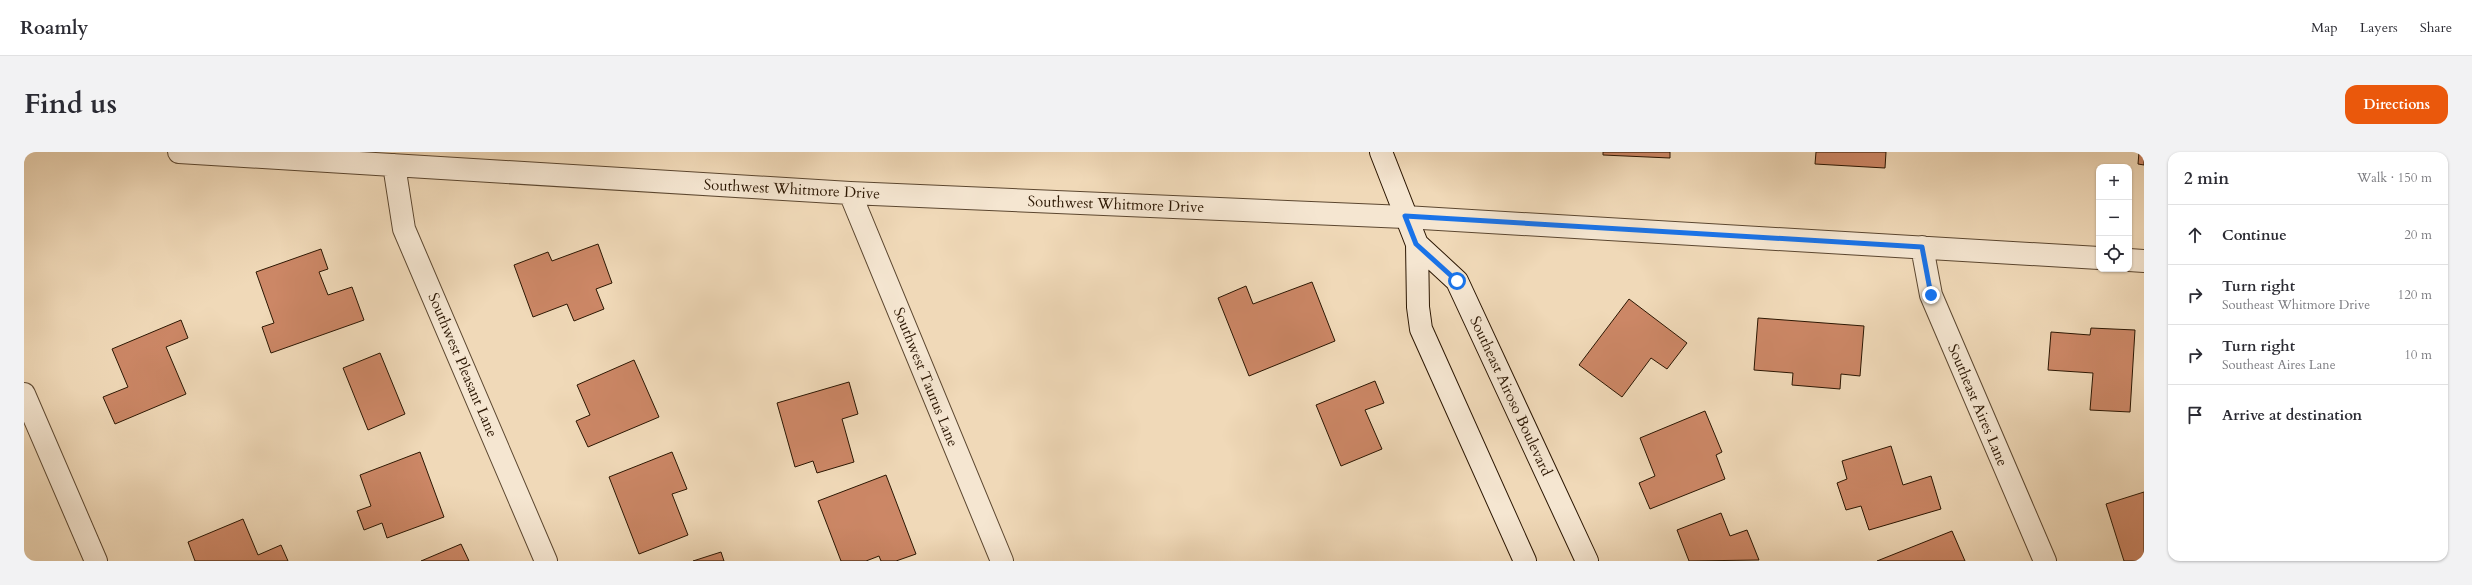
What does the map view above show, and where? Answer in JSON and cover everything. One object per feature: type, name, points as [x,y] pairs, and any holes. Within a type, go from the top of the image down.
[{"type":"street","name":"Southwest Whitmore Drive","points":[[179,152],[850,193],[1405,216],[2096,258]]},
{"type":"street","name":"Southeast Airoso Boulevard","points":[[1381,152],[1416,244],[1418,307],[1421,329],[1525,561]]},
{"type":"street","name":"Southwest Pleasant Lane","points":[[394,166],[404,229],[546,561]]},
{"type":"street","name":"Southwest Taurus Lane","points":[[850,193],[1002,561]]},
{"type":"street","name":"Southeast Airoso Boulevard","points":[[1416,244],[1457,281],[1587,561]]},
{"type":"street","name":"Southeast Aires Lane","points":[[1922,247],[1931,295],[2045,561]]},
{"type":"street","points":[[2132,260],[2144,261]]},
{"type":"street","points":[[24,394],[96,561]]},
{"type":"building","points":[[1603,152],[1670,152],[1670,158],[1603,155]]},
{"type":"building","points":[[1816,152],[1886,152],[1885,168],[1815,164]]},
{"type":"building","points":[[2139,152],[2144,152],[2144,165],[2138,164]]},
{"type":"building","points":[[598,244],[612,283],[596,289],[604,309],[574,321],[567,304],[533,317],[514,265],[548,252],[552,261]]},
{"type":"building","points":[[321,249],[328,269],[319,272],[328,295],[352,287],[364,320],[271,353],[262,327],[274,323],[256,272]]},
{"type":"building","points":[[1312,282],[1335,341],[1249,376],[1218,298],[1246,286],[1253,304]]},
{"type":"building","points":[[1629,299],[1687,343],[1667,369],[1651,358],[1622,397],[1579,365]]},
{"type":"building","points":[[1758,318],[1864,326],[1860,376],[1841,374],[1840,389],[1792,385],[1793,373],[1754,370]]},
{"type":"building","points":[[181,320],[188,338],[166,347],[186,394],[115,424],[103,397],[128,387],[112,349]]},
{"type":"building","points":[[2091,328],[2135,330],[2130,412],[2090,410],[2093,373],[2048,370],[2051,332],[2090,335]]},
{"type":"building","points":[[380,353],[405,414],[368,430],[343,368]]},
{"type":"building","points":[[634,360],[659,417],[588,447],[576,421],[590,415],[577,385]]},
{"type":"building","points":[[1375,381],[1384,403],[1365,410],[1382,449],[1341,466],[1316,405]]},
{"type":"building","points":[[849,382],[858,414],[842,419],[854,462],[817,473],[813,461],[795,467],[777,403]]},
{"type":"building","points":[[1705,411],[1722,452],[1716,455],[1725,479],[1650,509],[1639,483],[1655,476],[1640,438]]},
{"type":"building","points":[[1891,446],[1903,485],[1931,476],[1941,509],[1869,530],[1861,506],[1846,510],[1837,483],[1847,479],[1842,461]]},
{"type":"building","points":[[420,452],[444,517],[387,538],[382,523],[364,530],[357,511],[371,506],[360,475]]},
{"type":"building","points":[[672,452],[687,489],[672,494],[688,535],[639,554],[609,477]]},
{"type":"building","points":[[886,475],[916,554],[896,561],[881,561],[879,556],[866,561],[841,561],[818,501]]},
{"type":"building","points":[[2144,492],[2144,561],[2124,561],[2106,504]]},
{"type":"building","points":[[1721,513],[1730,536],[1747,530],[1759,560],[1689,561],[1677,530]]},
{"type":"building","points":[[243,519],[258,555],[281,545],[288,561],[195,561],[188,542]]},
{"type":"building","points":[[1952,531],[1965,561],[1877,561]]},
{"type":"building","points":[[461,544],[469,561],[421,561]]},
{"type":"building","points":[[721,552],[724,561],[693,561]]},
{"type":"route","points":[[1457,281],[1416,244],[1405,216],[1922,247],[1931,295]]}]
